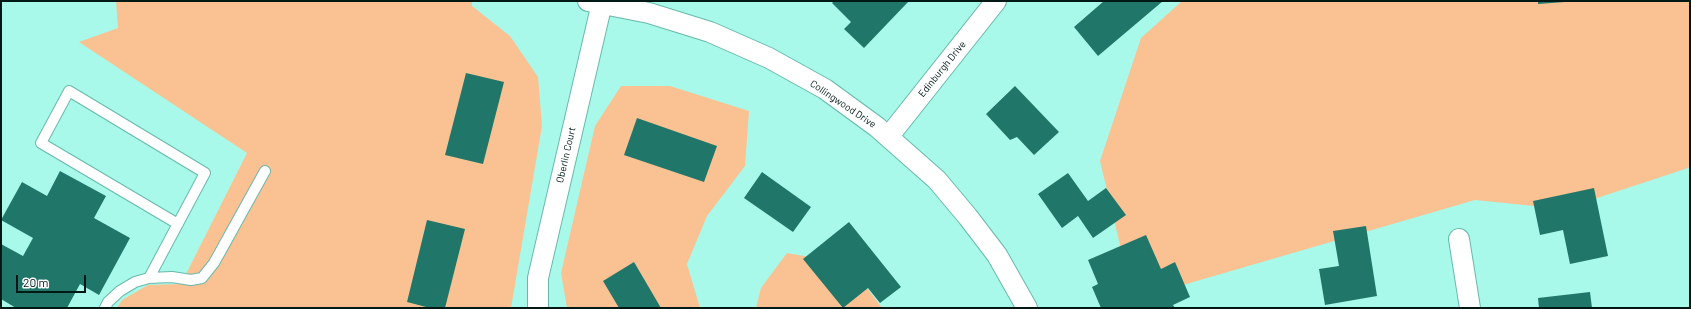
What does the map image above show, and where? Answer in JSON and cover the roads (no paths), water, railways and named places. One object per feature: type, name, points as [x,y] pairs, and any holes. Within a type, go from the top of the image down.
[{"type":"street","name":"Edinburgh Drive","points":[[889,136],[996,1]]},
{"type":"street","name":"Collingwood Drive","points":[[595,2],[649,13],[710,32],[769,58],[825,90],[889,136],[937,180],[968,217],[997,256],[1027,308]]},
{"type":"street","name":"Oberlin Court","points":[[538,308],[538,278],[595,2]]},
{"type":"street","points":[[1459,239],[1470,308]]},
{"type":"lane","points":[[150,278],[205,173],[69,91],[41,143],[178,224]]},
{"type":"lane","points":[[105,308],[120,291],[135,282],[150,278],[172,277],[191,280],[202,278],[214,263],[265,171]]}]
